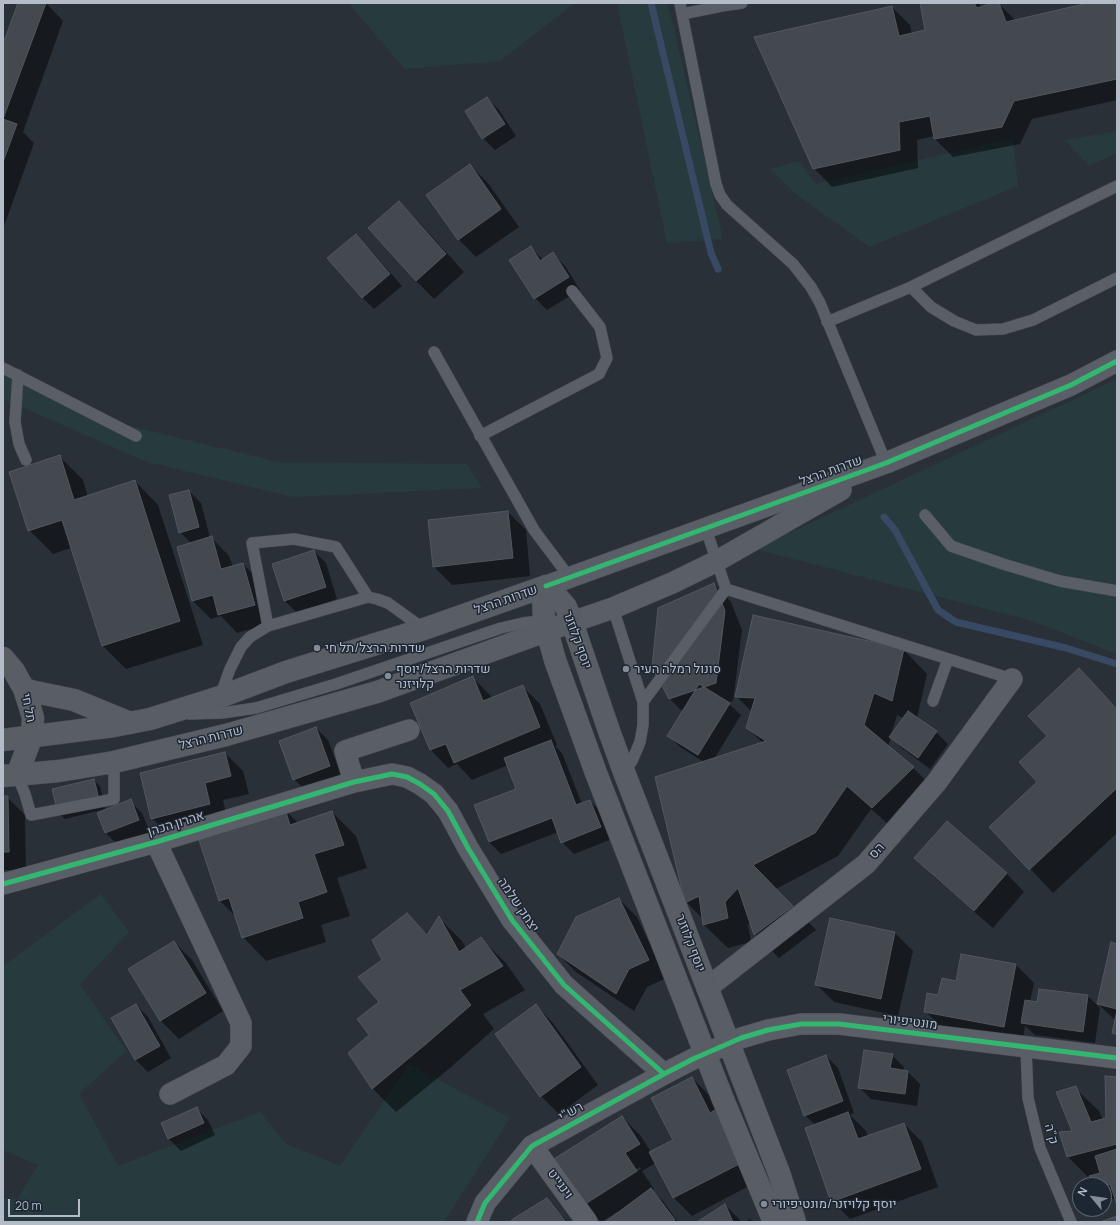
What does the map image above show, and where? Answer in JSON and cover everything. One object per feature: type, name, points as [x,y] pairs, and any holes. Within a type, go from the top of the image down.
[{"type":"main road","name":"יוסף קלוזנר","points":[[774,1222],[722,1097],[596,773],[555,660],[545,626],[543,605],[546,586],[566,607],[572,622],[624,772],[778,1173],[795,1222]]},
{"type":"main road","name":"שדרות הרצל","points":[[3,740],[130,723],[168,713],[220,697],[286,672],[424,629],[546,586]]},
{"type":"main road","name":"שדרות הרצל","points":[[10,775],[59,771],[114,762],[226,735],[377,692],[545,626],[572,622]]},
{"type":"main road","name":"תל חי","points":[[3,658],[14,671],[24,689],[33,718],[32,736],[10,775]]},
{"type":"main road","points":[[24,689],[74,700],[130,723]]},
{"type":"main road","points":[[3,744],[10,775]]},
{"type":"street","name":"שדרות הרצל","points":[[546,586],[886,463],[1071,385],[1117,361]]},
{"type":"street","name":"שדרות הרצל","points":[[572,622],[613,608],[672,584],[717,561],[779,526],[886,463]]},
{"type":"street","name":"הס","points":[[706,988],[866,864],[936,783],[1012,679]]},
{"type":"street","points":[[354,782],[345,751],[409,730]]},
{"type":"street","name":"יצחק שלמה","points":[[354,782],[392,774],[407,777],[434,794],[448,811],[468,848],[512,920],[564,985],[664,1074]]},
{"type":"street","name":"אהרון הכהן","points":[[3,884],[156,842],[354,782]]},
{"type":"street","points":[[156,842],[241,1023],[241,1046],[226,1065],[170,1094]]},
{"type":"street","name":"מונטיפיורי","points":[[705,1053],[741,1038],[768,1030],[800,1024],[839,1024],[1117,1058]]},
{"type":"street","name":"רש\"י","points":[[477,1222],[485,1204],[532,1146],[705,1053]]},
{"type":"street","name":"וינגייט","points":[[532,1146],[587,1222]]},
{"type":"lane","points":[[680,3],[716,184],[720,195],[734,212],[786,256],[811,287],[820,303],[886,463]]},
{"type":"lane","points":[[682,14],[742,3]]},
{"type":"lane","points":[[827,322],[911,287],[1117,186]]},
{"type":"lane","points":[[911,287],[931,307],[954,321],[976,330],[1003,329],[1033,320],[1117,278]]},
{"type":"lane","points":[[480,436],[599,374],[608,358],[600,327],[572,291]]},
{"type":"lane","points":[[434,352],[534,530],[570,578]]},
{"type":"lane","points":[[3,368],[136,436]]},
{"type":"lane","points":[[18,375],[15,422],[19,444],[26,460]]},
{"type":"lane","points":[[925,515],[951,546],[1003,564],[1060,581],[1117,592]]},
{"type":"lane","points":[[706,529],[726,589]]},
{"type":"lane","points":[[268,626],[252,543],[294,539],[336,547],[368,597]]},
{"type":"lane","points":[[726,589],[1012,679]]},
{"type":"lane","points":[[643,702],[726,589]]},
{"type":"lane","points":[[220,697],[230,669],[241,647],[250,637],[268,626],[368,597],[388,603],[424,629]]},
{"type":"lane","points":[[613,608],[643,702],[643,725],[640,742],[632,761],[624,772]]},
{"type":"lane","name":"שדרות הרצל","points":[[168,713],[222,713],[256,708],[336,684],[501,628],[523,623],[545,626]]},
{"type":"lane","points":[[934,701],[948,659]]},
{"type":"lane","points":[[10,775],[24,794],[31,815],[114,799],[114,762]]},
{"type":"lane","name":"ק\"ה","points":[[1026,1048],[1028,1098],[1040,1148],[1071,1222]]},
{"type":"green space","points":[[348,3],[575,3],[500,61],[405,69]]},
{"type":"green space","points":[[617,3],[668,3],[723,239],[667,243]]},
{"type":"green space","points":[[1117,131],[1117,153],[1089,166],[1065,140]]},
{"type":"green space","points":[[1013,138],[1018,186],[869,247],[796,194],[770,169],[799,161],[816,184]]},
{"type":"green space","points":[[3,370],[98,418],[278,462],[467,464],[482,488],[293,497],[147,462],[3,399]]},
{"type":"green space","points":[[1117,379],[1117,654],[1032,621],[755,549]]},
{"type":"green space","points":[[101,894],[129,932],[80,984],[126,1051],[79,1094],[118,1166],[260,1112],[286,1144],[340,1166],[409,1064],[510,1118],[444,1222],[3,1222],[3,1199],[17,1199],[38,1165],[3,1150],[3,966]]},
{"type":"building","points":[[18,3],[46,3],[3,119],[3,44]]},
{"type":"building","points":[[920,3],[974,3],[977,8],[993,3],[999,3],[1006,22],[1088,3],[1117,3],[1117,79],[1014,101],[1002,127],[934,139],[930,116],[899,122],[900,150],[813,169],[754,37],[892,6],[899,36],[925,30]]},
{"type":"building","points":[[487,97],[505,124],[482,139],[465,111]]},
{"type":"building","points":[[3,119],[17,124],[3,162]]},
{"type":"building","points":[[470,164],[501,209],[458,240],[426,195]]},
{"type":"building","points":[[399,201],[446,254],[416,281],[368,228]]},
{"type":"building","points":[[356,234],[390,274],[362,298],[327,258]]},
{"type":"building","points":[[531,246],[540,261],[553,252],[569,277],[534,299],[509,260]]},
{"type":"building","points":[[60,455],[74,500],[135,480],[180,621],[102,646],[62,520],[28,531],[9,472]]},
{"type":"building","points":[[189,490],[199,527],[179,533],[169,495]]},
{"type":"building","points":[[508,511],[513,558],[433,567],[428,520]]},
{"type":"building","points":[[212,536],[221,569],[243,563],[255,605],[218,615],[213,595],[192,601],[177,547]]},
{"type":"building","points":[[314,550],[326,587],[284,601],[272,564]]},
{"type":"building","points":[[714,583],[725,611],[716,683],[669,699],[652,667],[658,608]]},
{"type":"building","points":[[753,615],[904,649],[892,701],[874,693],[864,725],[914,767],[872,808],[847,786],[815,833],[753,865],[793,906],[754,935],[738,888],[725,902],[728,918],[703,925],[699,896],[685,903],[655,777],[766,741],[746,728],[755,698],[735,697]]},
{"type":"building","points":[[1079,668],[1117,709],[1117,788],[1029,870],[989,827],[1037,782],[1019,762],[1047,736],[1028,716]]},
{"type":"building","points":[[473,676],[483,701],[523,685],[540,727],[454,763],[446,744],[430,750],[410,703]]},
{"type":"building","points":[[699,684],[730,703],[698,755],[667,736]]},
{"type":"building","points":[[908,711],[937,731],[918,758],[889,737]]},
{"type":"building","points":[[316,727],[330,766],[293,780],[279,741]]},
{"type":"building","points":[[551,740],[576,805],[590,800],[601,827],[561,843],[552,818],[489,842],[474,805],[516,789],[504,758]]},
{"type":"building","points":[[225,752],[231,776],[205,783],[210,804],[151,819],[140,773]]},
{"type":"building","points":[[94,779],[100,803],[58,813],[52,789]]},
{"type":"building","points":[[3,796],[8,796],[9,852],[3,852]]},
{"type":"building","points":[[131,799],[139,820],[105,833],[97,813]]},
{"type":"building","points":[[285,809],[290,825],[332,811],[344,845],[314,854],[327,892],[298,902],[303,918],[242,938],[229,898],[219,901],[198,837]]},
{"type":"building","points":[[947,821],[1007,873],[974,911],[914,858]]},
{"type":"building","points":[[619,898],[649,960],[629,969],[616,994],[557,954],[576,917]]},
{"type":"building","points":[[407,913],[427,935],[439,916],[459,952],[481,937],[503,966],[460,990],[471,1005],[372,1089],[348,1053],[369,1035],[357,1019],[379,1002],[358,977],[382,960],[372,940]]},
{"type":"building","points":[[830,918],[895,932],[881,999],[815,985]]},
{"type":"building","points":[[174,941],[206,993],[160,1021],[128,969]]},
{"type":"building","points":[[1111,942],[1117,944],[1117,1009],[1097,1004]]},
{"type":"building","points":[[961,954],[1016,964],[1004,1027],[924,1012],[927,993],[938,995],[942,978],[956,981]]},
{"type":"building","points":[[1039,989],[1088,995],[1083,1032],[1021,1023],[1025,1000],[1037,1002]]},
{"type":"building","points":[[136,1004],[160,1046],[135,1060],[111,1018]]},
{"type":"building","points":[[536,1004],[581,1067],[540,1097],[495,1034]]},
{"type":"building","points":[[1117,1010],[1117,1035],[1112,1033]]},
{"type":"building","points":[[864,1050],[893,1054],[890,1068],[908,1071],[905,1094],[858,1088]]},
{"type":"building","points":[[826,1055],[843,1101],[804,1116],[787,1070]]},
{"type":"building","points":[[1105,1076],[1117,1077],[1117,1144],[1067,1157],[1059,1132],[1072,1131],[1056,1092],[1076,1086],[1091,1122],[1106,1118]]},
{"type":"building","points":[[692,1077],[710,1113],[720,1107],[747,1160],[673,1198],[649,1152],[673,1140],[651,1098]]},
{"type":"building","points":[[197,1107],[204,1123],[168,1139],[161,1123]]},
{"type":"building","points":[[848,1112],[858,1139],[904,1123],[921,1169],[831,1202],[805,1128]]},
{"type":"building","points":[[622,1116],[640,1144],[625,1153],[637,1171],[583,1205],[554,1159]]},
{"type":"building","points":[[1117,1149],[1117,1205],[1112,1190],[1112,1177],[1089,1177],[1100,1173],[1095,1156]]},
{"type":"building","points":[[651,1188],[675,1220],[672,1222],[605,1222]]},
{"type":"building","points":[[547,1198],[566,1222],[510,1222],[513,1219]]},
{"type":"building","points":[[725,1204],[733,1222],[697,1222]]},
{"type":"building","points":[[1117,1216],[1117,1222],[1100,1222]]},
{"type":"waterway","points":[[651,3],[711,253],[718,269]]},
{"type":"waterway","points":[[884,517],[895,530],[938,610],[956,622],[1066,648],[1117,664]]},
{"type":"cycle path","points":[[546,586],[886,463],[1071,385],[1117,361]]},
{"type":"cycle path","points":[[3,884],[156,842],[354,782],[392,774],[407,777],[434,794],[448,811],[468,848],[512,920],[564,985],[664,1074]]},
{"type":"cycle path","points":[[477,1222],[485,1203],[532,1146],[693,1059],[741,1038],[768,1030],[801,1024],[839,1024],[1117,1058]]},
{"type":"place","name":"שדרות הרצל/תל חי","points":[[317,648]]},
{"type":"place","name":"סונול רמלה העיר","points":[[626,669]]},
{"type":"place","name":"שדרות הרצל/יוסף קלויזנר","points":[[388,676]]},
{"type":"place","name":"יוסף קלויזנר/מונטיפיורי","points":[[764,1204]]}]
